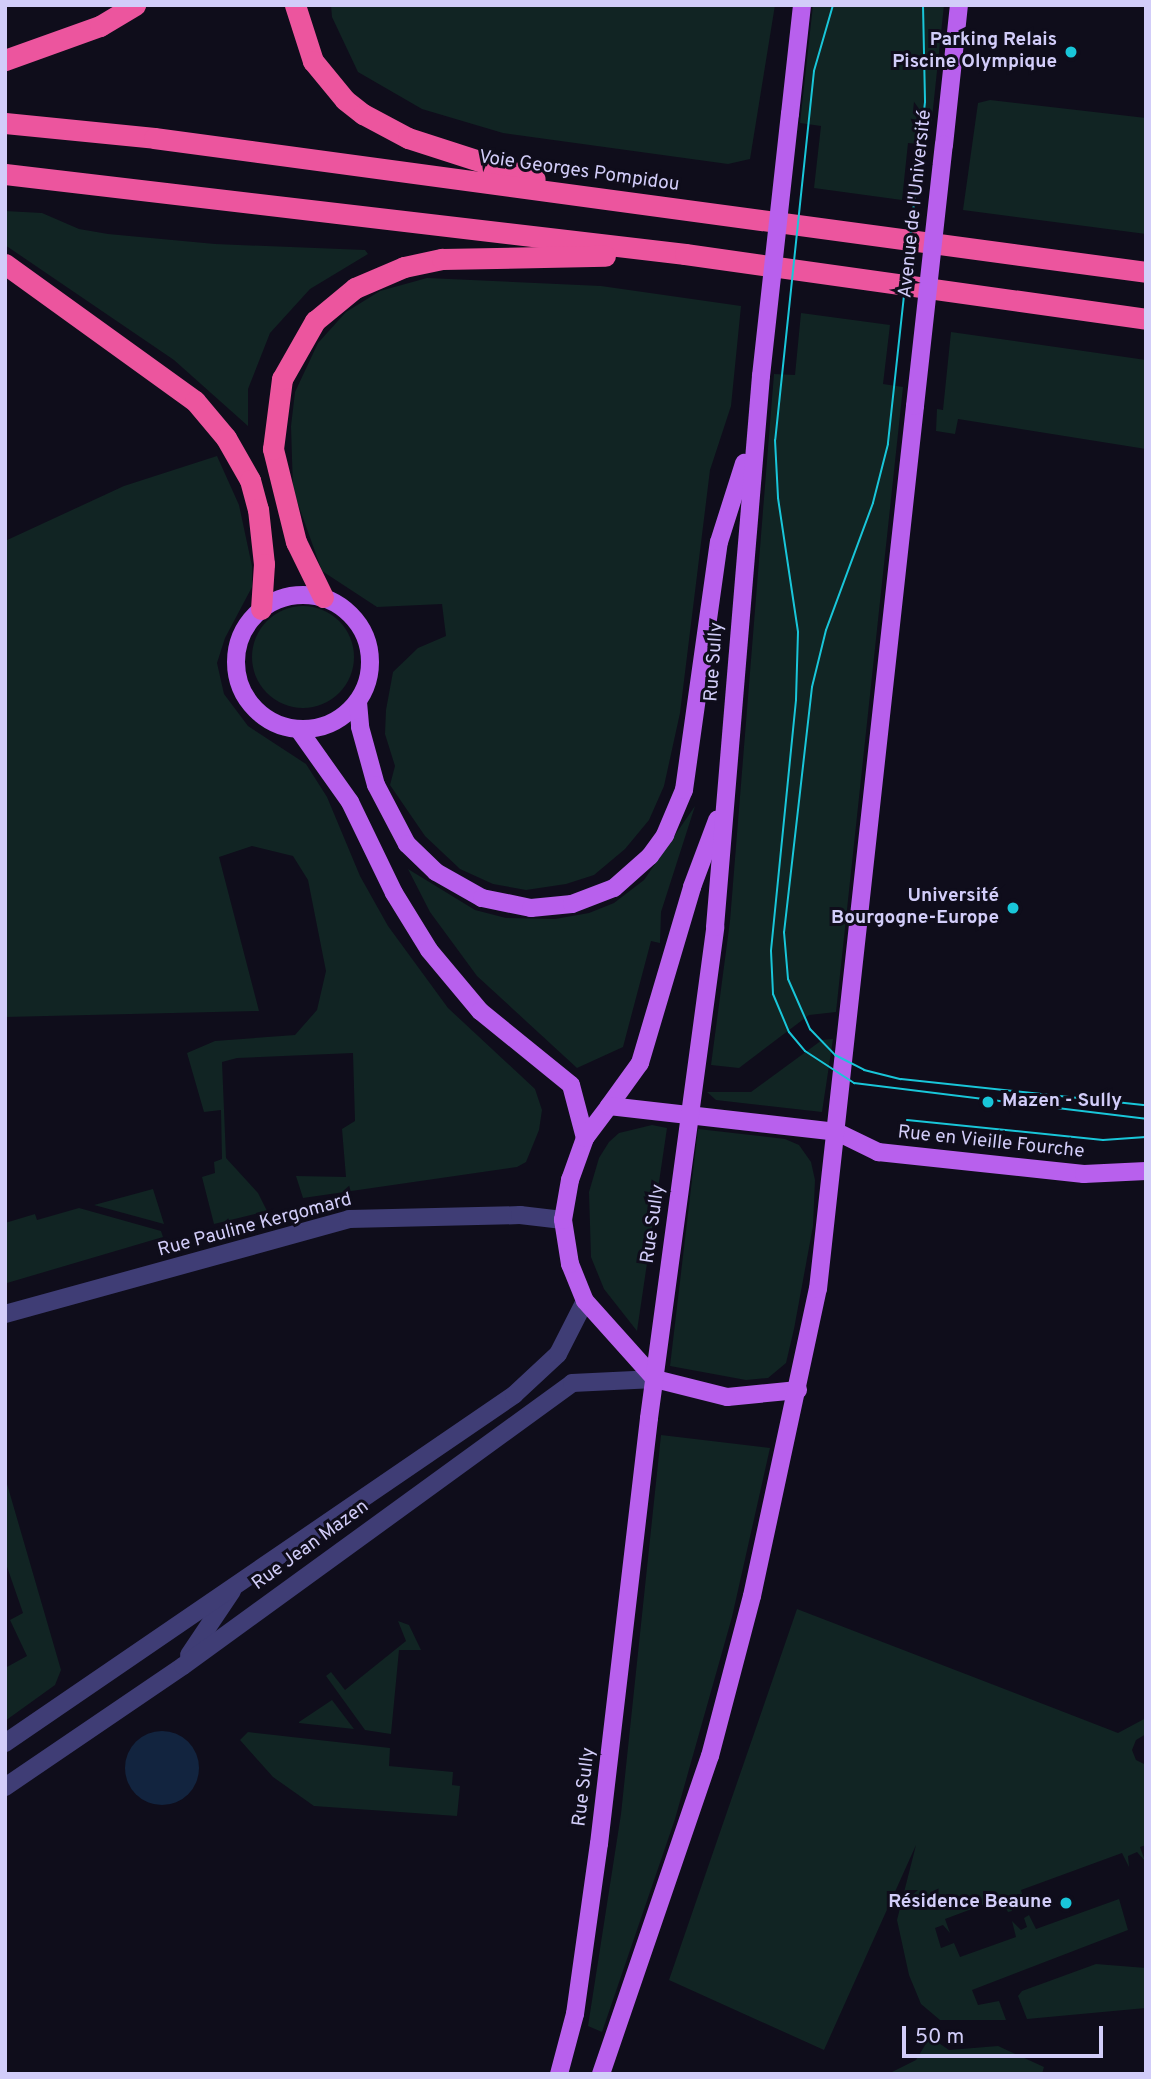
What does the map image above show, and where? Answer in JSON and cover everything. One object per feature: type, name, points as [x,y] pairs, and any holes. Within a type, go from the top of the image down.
[{"type":"highway","points":[[5,60],[100,26],[135,5]]},
{"type":"highway","points":[[295,5],[303,36],[325,79],[374,121],[438,149],[594,197]]},
{"type":"highway","name":"Voie Georges Pompidou","points":[[5,123],[154,138],[1146,272]]},
{"type":"highway","points":[[5,174],[684,254],[1146,319]]},
{"type":"highway","points":[[323,597],[296,542],[273,449],[282,379],[315,321],[375,277],[442,259],[684,254]]},
{"type":"highway","points":[[5,264],[195,401],[226,438],[250,480],[258,509],[264,564],[261,609]]},
{"type":"main road","name":"Rue Sully","points":[[559,2074],[575,2014],[599,1843],[655,1379],[715,927],[754,429],[802,5]]},
{"type":"main road","name":"Avenue de l'Université","points":[[837,1132],[959,5]]},
{"type":"main road","points":[[358,702],[360,727],[376,785],[407,844],[436,872],[482,898],[531,908],[572,904],[614,888],[650,856],[665,835],[684,790],[719,542],[754,429]]},
{"type":"main road","points":[[290,595],[323,597],[356,619],[366,636],[369,680],[358,702],[332,724],[299,730],[265,718],[252,706],[239,682],[240,638],[261,609],[290,595]]},
{"type":"main road","points":[[299,730],[350,802],[411,924],[480,1012],[571,1085],[585,1138]]},
{"type":"main road","points":[[725,800],[692,887],[640,1063],[585,1138],[570,1180],[563,1220],[570,1264],[584,1301],[655,1379],[727,1397],[798,1390]]},
{"type":"main road","name":"Rue en Vieille Fourche","points":[[609,1106],[837,1132],[878,1152],[1084,1174],[1146,1171]]},
{"type":"main road","points":[[601,2074],[710,1756],[752,1596],[818,1289],[837,1132]]},
{"type":"street","name":"Rue Pauline Kergomard","points":[[5,1314],[349,1219],[494,1215],[563,1220]]},
{"type":"street","name":"Rue Jean Mazen","points":[[5,1743],[514,1395],[558,1354],[584,1301]]},
{"type":"street","name":"Rue Jean Mazen","points":[[5,1787],[183,1665],[572,1383],[655,1379]]},
{"type":"street","points":[[183,1665],[238,1583]]},
{"type":"green space","points":[[331,5],[775,5],[750,159],[728,164],[503,133],[422,109],[358,72],[332,17]]},
{"type":"green space","points":[[813,5],[944,5],[930,137],[919,135],[918,144],[908,143],[902,200],[814,188],[821,126],[800,123]]},
{"type":"green space","points":[[990,100],[1146,118],[1146,234],[963,210],[978,103]]},
{"type":"green space","points":[[5,211],[42,213],[79,229],[108,234],[215,244],[365,250],[368,254],[310,289],[270,333],[248,389],[248,426],[174,360],[5,245]]},
{"type":"green space","points":[[427,278],[601,286],[741,306],[731,406],[710,470],[680,713],[664,786],[649,820],[625,849],[594,875],[566,884],[526,890],[493,884],[460,869],[425,836],[390,785],[395,766],[385,734],[386,710],[393,672],[418,648],[446,636],[442,604],[377,607],[322,571],[293,490],[291,426],[295,392],[318,343],[346,312],[380,291]]},
{"type":"green space","points":[[801,313],[890,325],[883,384],[903,387],[836,1012],[809,1015],[739,1068],[711,1065],[730,921],[774,374],[795,375]]},
{"type":"green space","points":[[951,332],[1146,360],[1146,449],[958,419],[955,434],[936,431],[937,409],[943,410]]},
{"type":"green space","points":[[217,456],[239,505],[252,566],[252,587],[225,638],[217,663],[224,694],[248,726],[306,764],[327,797],[360,876],[388,926],[448,1008],[535,1089],[542,1110],[539,1130],[526,1162],[517,1167],[303,1198],[296,1176],[346,1177],[342,1129],[355,1121],[353,1053],[237,1058],[222,1062],[226,1158],[258,1193],[267,1211],[214,1224],[202,1177],[215,1173],[214,1162],[222,1159],[221,1110],[204,1112],[187,1053],[215,1041],[295,1035],[317,1010],[326,971],[308,880],[293,856],[252,846],[219,857],[259,1011],[5,1017],[5,541],[124,486]]},
{"type":"green space","points":[[293,606],[313,606],[332,614],[346,628],[354,647],[351,677],[332,700],[313,708],[293,708],[274,700],[260,686],[252,667],[252,647],[260,628],[274,614]]},
{"type":"green space","points":[[695,806],[661,912],[660,943],[651,941],[623,1047],[577,1068],[477,976],[430,912],[408,869],[475,910],[506,918],[555,919],[589,913],[614,903],[644,880]]},
{"type":"green space","points":[[833,1039],[822,1112],[716,1100],[707,1092],[751,1092],[822,1040]]},
{"type":"green space","points":[[652,1125],[667,1128],[637,1331],[604,1289],[591,1257],[589,1192],[599,1158],[609,1142],[619,1133]]},
{"type":"green space","points":[[698,1129],[785,1139],[799,1145],[811,1162],[815,1180],[813,1226],[794,1329],[786,1363],[768,1378],[746,1380],[670,1366]]},
{"type":"green space","points":[[153,1189],[164,1224],[94,1205]]},
{"type":"green space","points":[[79,1208],[161,1231],[163,1237],[7,1283],[5,1223],[35,1214],[37,1220]]},
{"type":"green space","points":[[661,1435],[770,1448],[732,1617],[675,1819],[602,2032],[588,2026],[621,1814]]},
{"type":"green space","points":[[5,1477],[61,1670],[55,1685],[5,1721],[5,1668],[27,1656],[10,1620],[23,1613],[5,1561]]},
{"type":"green space","points":[[797,1609],[1118,1733],[1146,1718],[1146,1734],[1136,1740],[1132,1750],[1136,1760],[1146,1765],[1146,1845],[1140,1847],[1145,1861],[1137,1852],[1128,1856],[1129,1867],[1122,1853],[1021,1890],[1026,1907],[1021,1908],[1015,1897],[1008,1900],[1012,1911],[1008,1912],[1001,1898],[945,1919],[950,1933],[943,1925],[935,1928],[941,1948],[954,1943],[960,1957],[1016,1937],[1012,1921],[1021,1930],[1027,1927],[1024,1918],[1029,1915],[1036,1929],[1119,1899],[1128,1930],[972,1990],[978,2005],[999,2001],[1006,2020],[940,2020],[921,2004],[909,1975],[897,1920],[916,1845],[824,2050],[669,1980]]},
{"type":"green space","points":[[398,1621],[409,1625],[421,1650],[399,1650],[391,1734],[365,1730],[326,1676],[331,1672],[345,1690],[406,1641]]},
{"type":"green space","points":[[332,1700],[354,1729],[299,1723],[299,1722]]},
{"type":"green space","points":[[248,1732],[390,1748],[389,1766],[453,1772],[452,1785],[460,1786],[457,1816],[314,1806],[273,1777],[240,1740]]},
{"type":"green space","points":[[1096,1964],[1146,1968],[1146,2008],[1027,2019],[1018,1996],[1022,1991]]},
{"type":"green space","points":[[930,2037],[949,2050],[998,2046],[1044,2067],[1042,2074],[888,2074],[916,2060]]},
{"type":"water","points":[[162,1731],[183,1737],[193,1747],[199,1768],[193,1789],[183,1799],[162,1805],[141,1799],[131,1789],[125,1768],[131,1747],[141,1737]]},
{"type":"tram line","points":[[833,5],[814,71],[775,440],[778,498],[798,632],[796,700],[771,951],[773,994],[789,1032],[805,1051],[854,1083],[1146,1119]]},
{"type":"tram line","points":[[923,5],[925,102],[888,444],[873,503],[826,630],[812,687],[784,932],[788,979],[810,1029],[835,1055],[864,1070],[901,1079],[1146,1105]]},
{"type":"tram line","points":[[907,1120],[1103,1140],[1146,1137]]},
{"type":"place","name":"Parking Relais Piscine Olympique","points":[[1071,52]]},
{"type":"place","name":"Université Bourgogne-Europe","points":[[1013,908]]},
{"type":"place","name":"Mazen - Sully","points":[[988,1102]]},
{"type":"place","name":"Résidence Beaune","points":[[1066,1903]]}]
